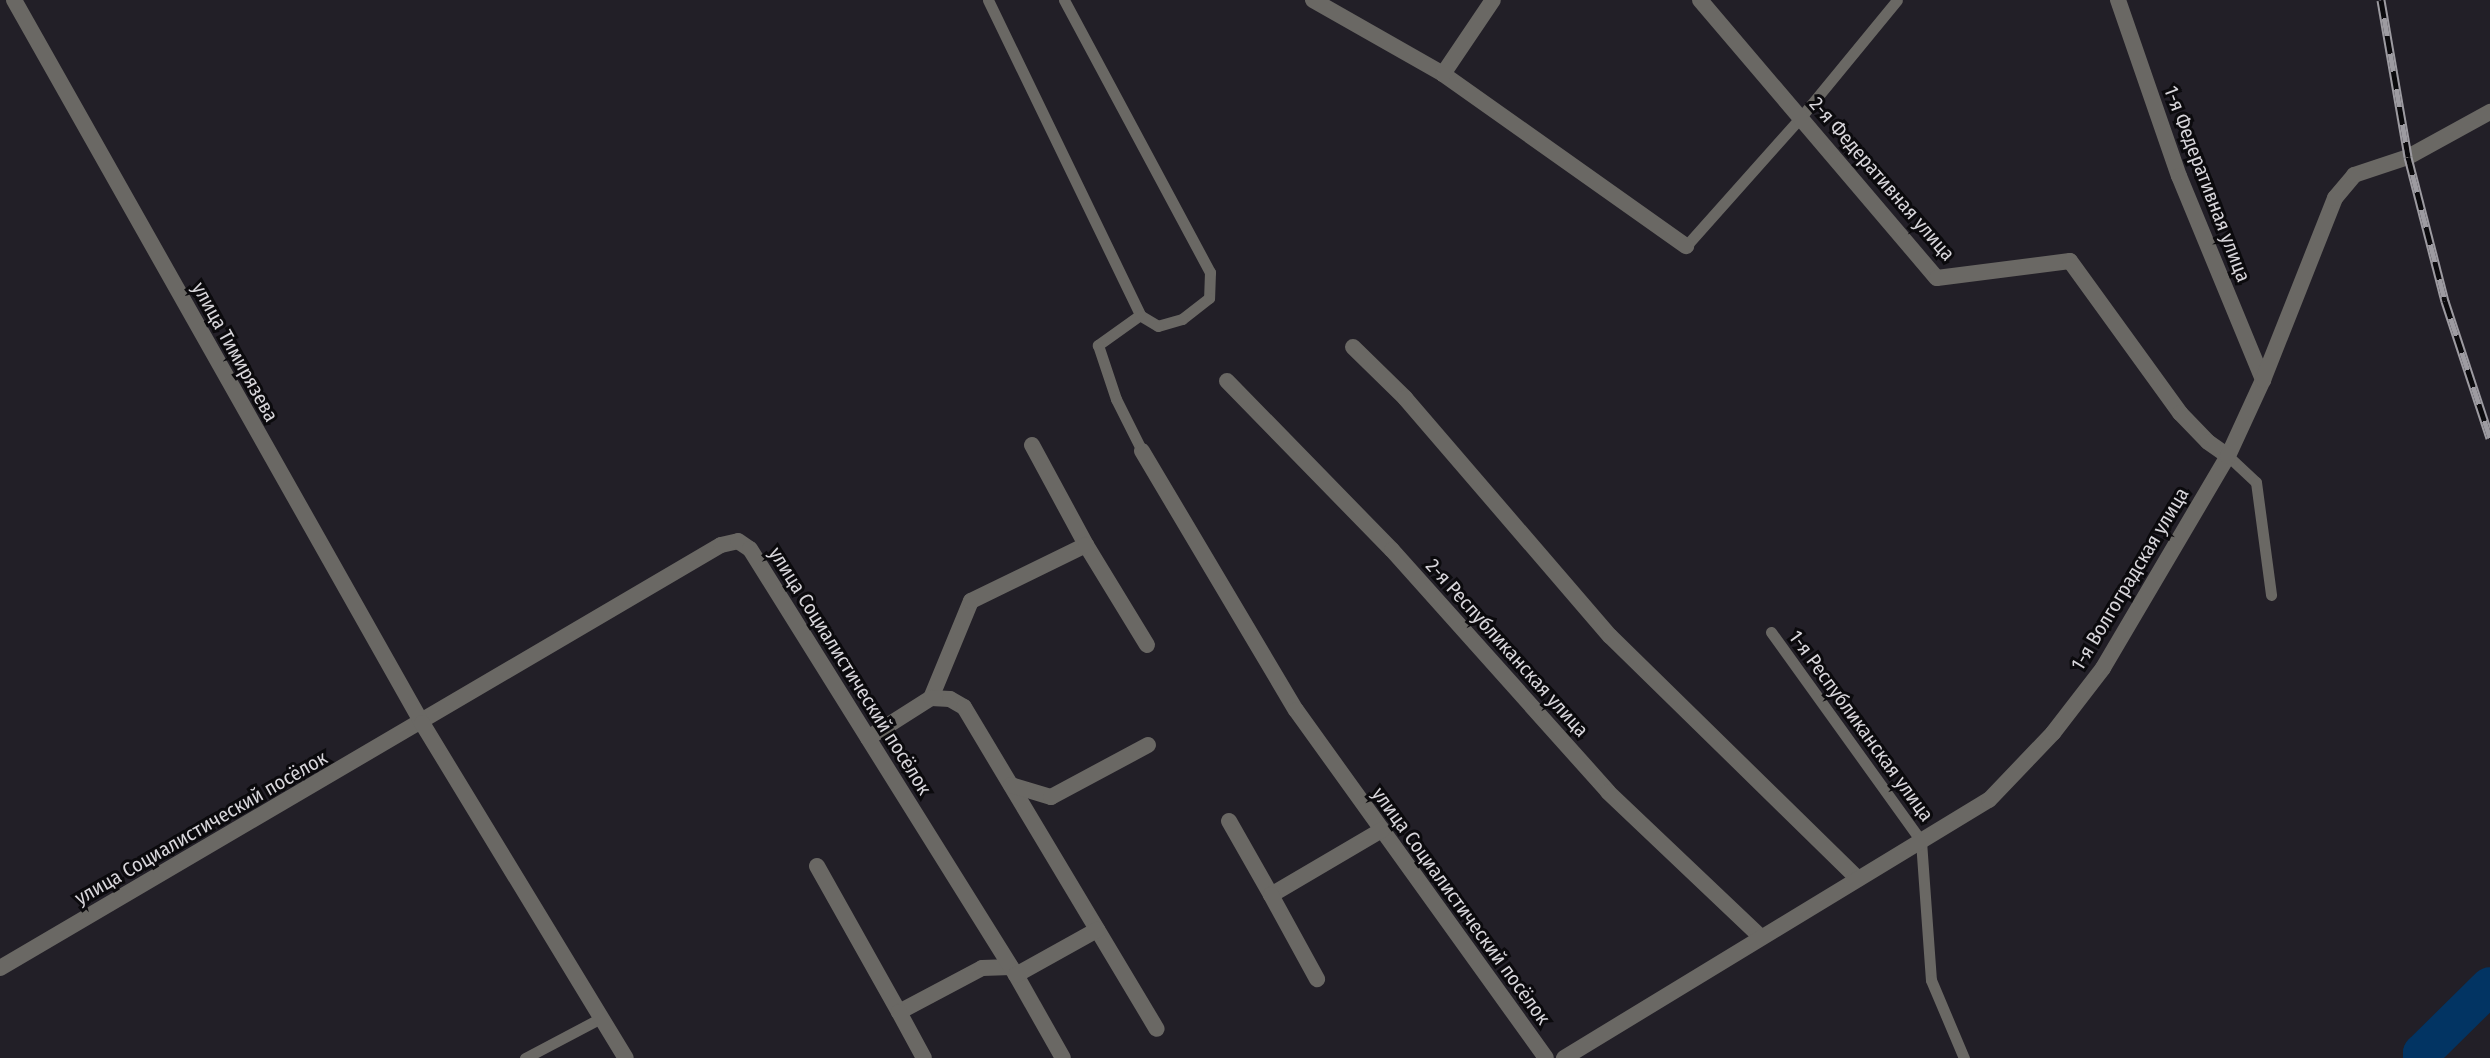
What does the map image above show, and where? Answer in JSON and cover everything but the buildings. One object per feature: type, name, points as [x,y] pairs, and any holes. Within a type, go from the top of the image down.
[{"type":"street","name":"улица Тимирязева","points":[[14,0],[422,723]]},
{"type":"street","points":[[1313,0],[1443,74],[1686,246]]},
{"type":"street","points":[[1443,74],[1493,0]]},
{"type":"street","name":"2-я Федеративная улица","points":[[1700,0],[1937,278],[2070,261],[2180,413],[2208,442],[2228,456]]},
{"type":"street","name":"1-я Федеративная улица","points":[[2118,0],[2179,176],[2263,380]]},
{"type":"street","name":"1-я Волгоградская улица","points":[[1564,1058],[1989,800],[2053,733],[2103,668],[2228,456],[2263,380],[2335,198],[2354,175],[2408,157],[2490,112]]},
{"type":"street","points":[[1353,347],[1405,398],[1610,636],[1858,879]]},
{"type":"street","name":"2-я Республиканская улица","points":[[1227,381],[1392,550],[1608,792],[1761,937]]},
{"type":"street","points":[[1032,445],[1086,545],[1147,645]]},
{"type":"street","name":"улица Социалистический посёлок","points":[[1142,451],[1296,710],[1546,1058]]},
{"type":"street","name":"улица Социалистический посёлок","points":[[0,968],[721,545],[738,541],[750,549],[1014,971],[1063,1058]]},
{"type":"street","points":[[868,738],[931,698],[971,601],[1086,545]]},
{"type":"street","points":[[931,698],[950,699],[964,707],[1157,1029]]},
{"type":"street","points":[[422,723],[626,1058]]},
{"type":"street","points":[[1011,785],[1051,797],[1148,745]]},
{"type":"street","points":[[1229,821],[1317,979]]},
{"type":"street","points":[[1271,895],[1382,830]]},
{"type":"street","points":[[817,866],[924,1058]]},
{"type":"street","points":[[899,1012],[982,968],[1014,971],[1097,930]]},
{"type":"lane","points":[[988,0],[1140,315],[1158,326],[1182,319],[1209,298],[1210,272],[1064,0]]},
{"type":"lane","points":[[1686,246],[1801,117],[1897,0]]},
{"type":"lane","points":[[1140,315],[1098,345],[1116,399],[1142,451]]},
{"type":"lane","points":[[2228,456],[2256,482],[2271,595]]},
{"type":"lane","name":"1-я Республиканская улица","points":[[1771,632],[1921,841]]},
{"type":"lane","points":[[1921,841],[1931,980],[1964,1058]]},
{"type":"lane","points":[[525,1058],[601,1018]]},
{"type":"waterway","points":[[2422,1058],[2422,1053],[2490,986]]},
{"type":"railway","points":[[2381,0],[2408,157],[2445,301],[2490,438]]}]
